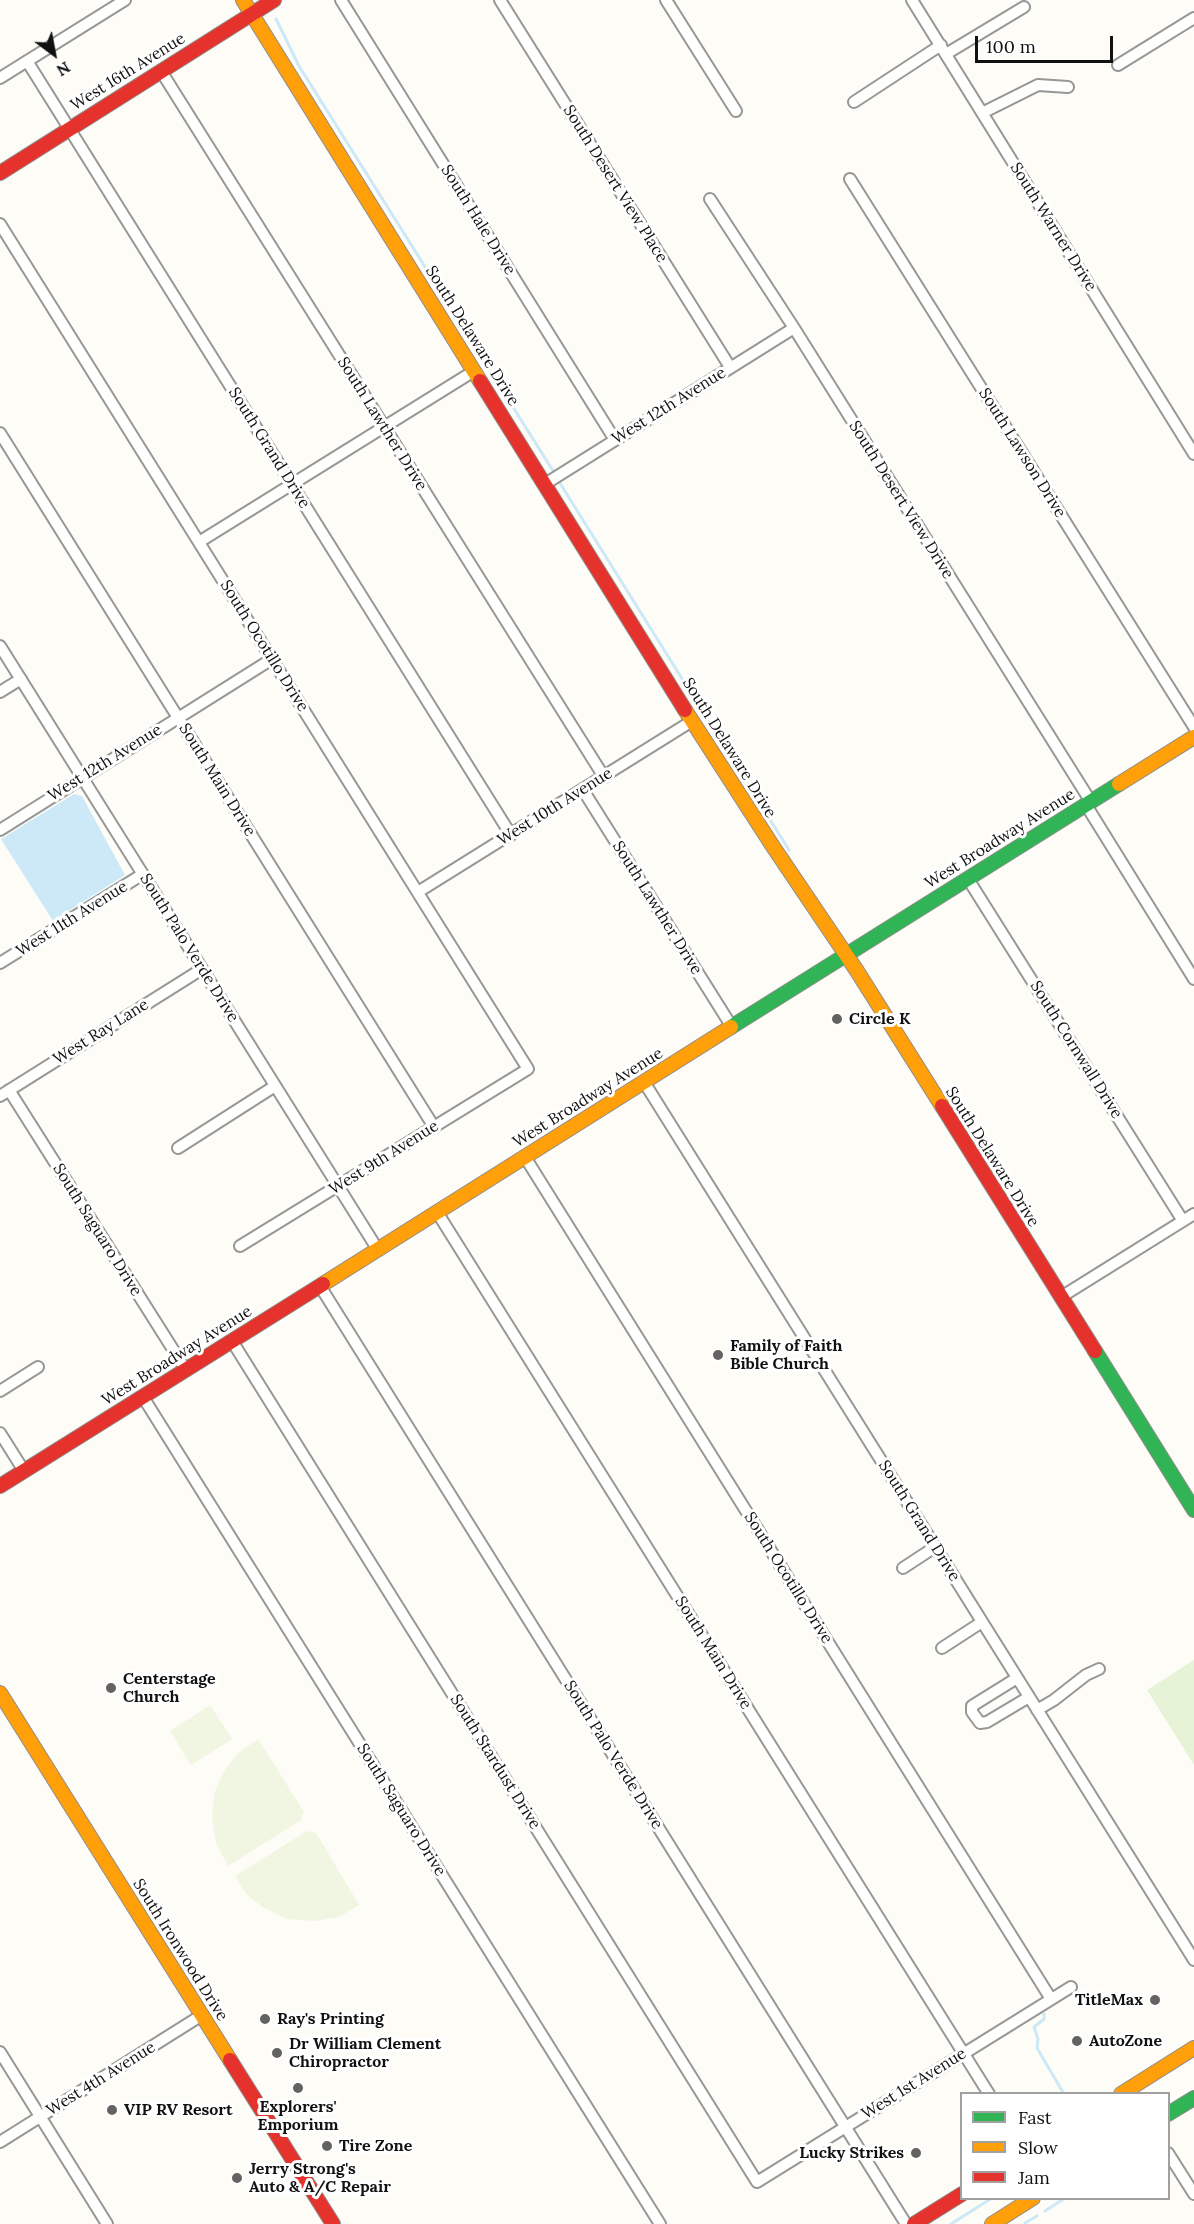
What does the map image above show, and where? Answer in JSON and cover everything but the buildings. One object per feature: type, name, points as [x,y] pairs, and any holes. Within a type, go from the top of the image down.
[{"type":"main road","name":"South Delaware Drive","points":[[243,0],[474,371],[553,479],[692,721],[846,955],[1194,1510]]},
{"type":"main road","name":"West 16th Avenue","points":[[0,173],[274,0]]},
{"type":"main road","name":"West Broadway Avenue","points":[[0,1486],[1194,737]]},
{"type":"main road","name":"South Ironwood Drive","points":[[0,1692],[333,2224]]},
{"type":"main road","points":[[1128,2092],[1194,2048]]},
{"type":"main road","points":[[1170,2113],[1194,2098]]},
{"type":"main road","points":[[915,2224],[960,2195]]},
{"type":"main road","points":[[992,2224],[1031,2200]]},
{"type":"street","points":[[0,78],[125,0]]},
{"type":"street","name":"South Hale Drive","points":[[340,0],[615,440]]},
{"type":"street","name":"South Desert View Place","points":[[500,0],[730,367]]},
{"type":"street","points":[[666,0],[736,111]]},
{"type":"street","name":"South Warner Drive","points":[[912,0],[1194,454]]},
{"type":"street","points":[[854,102],[943,49],[1024,7]]},
{"type":"street","points":[[1118,65],[1194,18]]},
{"type":"street","name":"South Grand Drive","points":[[27,61],[511,835]]},
{"type":"street","name":"South Lawther Drive","points":[[161,71],[604,777]]},
{"type":"street","points":[[982,113],[1038,85],[1068,87]]},
{"type":"street","name":"South Lawson Drive","points":[[850,179],[1194,727]]},
{"type":"street","name":"South Desert View Drive","points":[[710,199],[794,328],[1088,803],[1194,979]]},
{"type":"street","name":"South Ocotillo Drive","points":[[0,224],[528,1069]]},
{"type":"street","name":"West 12th Avenue","points":[[553,479],[794,328]]},
{"type":"street","points":[[199,542],[474,371]]},
{"type":"street","name":"South Main Drive","points":[[0,433],[434,1127]]},
{"type":"street","name":"South Palo Verde Drive","points":[[0,646],[378,1250]]},
{"type":"street","name":"West 12th Avenue","points":[[0,830],[272,659]]},
{"type":"street","points":[[0,692],[21,679]]},
{"type":"street","name":"West 10th Avenue","points":[[418,892],[692,721]]},
{"type":"street","name":"South Lawther Drive","points":[[583,789],[732,1027]]},
{"type":"street","name":"West 11th Avenue","points":[[0,963],[143,874]]},
{"type":"street","name":"South Cornwall Drive","points":[[968,879],[1184,1221]]},
{"type":"street","name":"West Ray Lane","points":[[4,1093],[202,969]]},
{"type":"street","name":"West 9th Avenue","points":[[240,1246],[528,1069]]},
{"type":"street","name":"South Grand Drive","points":[[644,1082],[1194,1960]]},
{"type":"street","points":[[178,1148],[275,1086]]},
{"type":"street","name":"South Saguaro Drive","points":[[4,1093],[186,1370]]},
{"type":"street","name":"South Ocotillo Drive","points":[[525,1157],[1051,1999]]},
{"type":"street","name":"South Main Drive","points":[[437,1212],[988,2092]]},
{"type":"street","points":[[1061,1297],[1194,1214]]},
{"type":"street","name":"South Palo Verde Drive","points":[[320,1286],[906,2224]]},
{"type":"street","name":"South Stardust Drive","points":[[232,1341],[757,2182]]},
{"type":"street","points":[[0,1391],[38,1367]]},
{"type":"street","name":"South Saguaro Drive","points":[[143,1397],[660,2224]]},
{"type":"street","points":[[0,1433],[24,1471]]},
{"type":"street","points":[[903,1568],[935,1547]]},
{"type":"street","points":[[942,1648],[982,1622]]},
{"type":"street","points":[[1037,1710],[1086,1675],[1099,1669]]},
{"type":"street","points":[[1017,1678],[972,1706],[972,1712],[980,1723],[987,1722],[1029,1697]]},
{"type":"street","name":"West 1st Avenue","points":[[757,2182],[1071,1987]]},
{"type":"street","name":"West 4th Avenue","points":[[0,2142],[202,2015]]},
{"type":"street","points":[[0,2052],[108,2224]]},
{"type":"street","points":[[1170,2156],[1194,2194]]},
{"type":"green space","points":[[1194,1660],[1194,1765],[1147,1690]]},
{"type":"green space","points":[[210,1705],[232,1739],[191,1765],[170,1731]]},
{"type":"green space","points":[[258,1739],[304,1812],[301,1820],[228,1866],[216,1843],[212,1817],[215,1791],[225,1770],[238,1753]]},
{"type":"green space","points":[[307,1831],[316,1833],[359,1905],[339,1917],[315,1921],[287,1919],[264,1908],[247,1895],[235,1876]]},
{"type":"water","points":[[74,794],[82,796],[125,875],[53,921],[1,839]]},
{"type":"waterway","points":[[276,19],[299,66],[555,474]]},
{"type":"waterway","points":[[558,480],[789,850]]},
{"type":"waterway","points":[[1044,2014],[1044,2019],[1034,2027],[1038,2039],[1037,2048],[1063,2092]]},
{"type":"waterway","points":[[951,2224],[989,2200]]},
{"type":"waterway","points":[[1045,2211],[1062,2200]]},
{"type":"waterway","points":[[1025,2223],[1037,2216]]},
{"type":"traffic: fast","points":[[731,1027],[1119,784]]},
{"type":"traffic: fast","points":[[1095,1351],[1194,1510]]},
{"type":"traffic: fast","points":[[1170,2113],[1194,2098]]},
{"type":"traffic: slow","points":[[243,0],[480,381]]},
{"type":"traffic: slow","points":[[685,710],[857,971],[942,1106]]},
{"type":"traffic: slow","points":[[1119,784],[1194,737]]},
{"type":"traffic: slow","points":[[323,1284],[731,1027]]},
{"type":"traffic: slow","points":[[0,1693],[230,2060]]},
{"type":"traffic: slow","points":[[1124,2092],[1194,2048]]},
{"type":"traffic: slow","points":[[992,2224],[1030,2200]]},
{"type":"traffic: jam","points":[[0,173],[274,0]]},
{"type":"traffic: jam","points":[[480,381],[685,710]]},
{"type":"traffic: jam","points":[[942,1106],[1095,1351]]},
{"type":"traffic: jam","points":[[0,1486],[323,1284]]},
{"type":"traffic: jam","points":[[230,2060],[333,2224]]},
{"type":"traffic: jam","points":[[914,2224],[960,2195]]},
{"type":"place","name":"Circle K","points":[[837,1019]]},
{"type":"place","name":"Family of Faith Bible Church","points":[[718,1355]]},
{"type":"place","name":"Centerstage Church","points":[[111,1688]]},
{"type":"place","name":"TitleMax","points":[[1155,2000]]},
{"type":"place","name":"Ray's Printing","points":[[265,2019]]},
{"type":"place","name":"AutoZone","points":[[1077,2041]]},
{"type":"place","name":"Dr William Clement Chiropractor","points":[[277,2053]]},
{"type":"place","name":"Explorers' Emporium","points":[[298,2088]]},
{"type":"place","name":"VIP RV Resort","points":[[112,2110]]},
{"type":"place","name":"Tire Zone","points":[[327,2146]]},
{"type":"place","name":"Lucky Strikes","points":[[916,2153]]},
{"type":"place","name":"Jerry Strong's Auto & A/C Repair","points":[[237,2178]]}]
